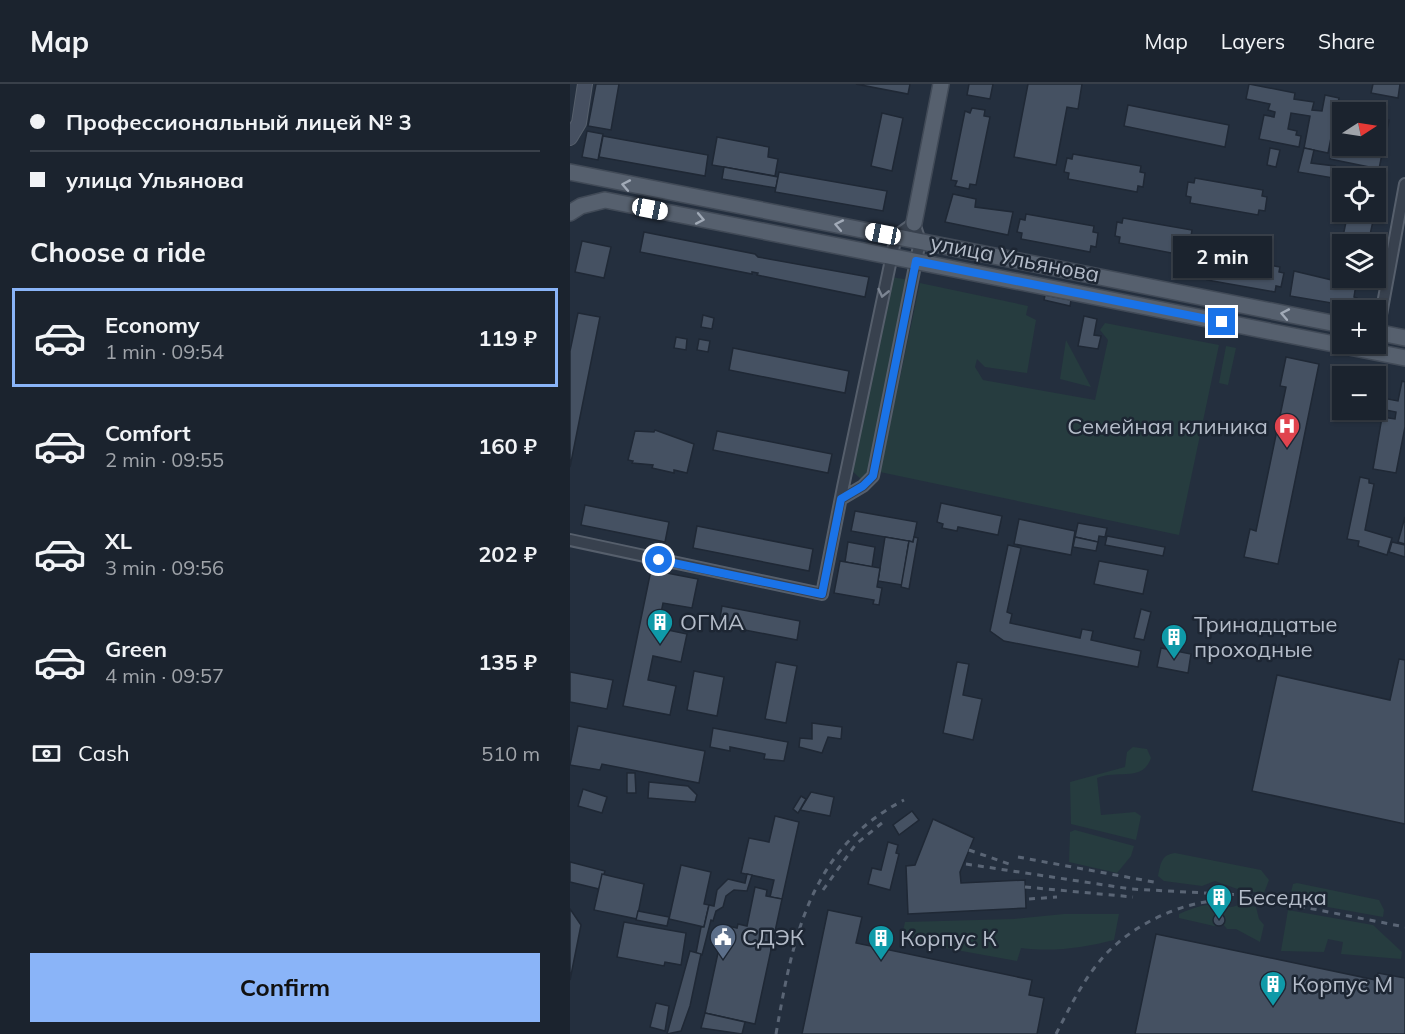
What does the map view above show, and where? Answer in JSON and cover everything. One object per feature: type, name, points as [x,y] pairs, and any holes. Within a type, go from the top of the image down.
[{"type":"main road","points":[[914,223],[941,84]]},
{"type":"main road","name":"улица Ульянова","points":[[577,174],[1332,323]]},
{"type":"main road","name":"улица Ульянова","points":[[576,210],[604,200],[916,261],[1332,333]]},
{"type":"main road","name":"улица Ульянова","points":[[1386,339],[1405,338]]},
{"type":"main road","name":"улица Ульянова","points":[[1386,347],[1405,358]]},
{"type":"street","points":[[570,138],[579,123],[585,84]]},
{"type":"street","points":[[1385,300],[1401,231],[1405,184]]},
{"type":"street","points":[[570,540],[822,594],[841,499],[891,256],[896,236],[914,223],[920,241],[873,476],[863,486],[841,499]]},
{"type":"green space","points":[[891,277],[910,280],[870,474],[863,481],[850,469]]},
{"type":"green space","points":[[920,283],[1028,306],[1026,315],[1036,320],[1027,373],[985,367],[977,359],[975,367],[983,380],[1095,400],[1108,340],[1100,330],[1105,323],[1219,345],[1179,535],[880,472]]},
{"type":"green space","points":[[1066,340],[1091,387],[1060,379]]},
{"type":"green space","points":[[1226,346],[1236,348],[1228,385],[1219,383]]},
{"type":"green space","points":[[1133,747],[1147,749],[1151,758],[1147,766],[1135,773],[1097,778],[1101,815],[1135,812],[1141,816],[1136,840],[1071,824],[1070,782],[1125,767],[1127,752]]},
{"type":"green space","points":[[1075,830],[1134,846],[1131,856],[1117,873],[1069,862],[1070,832]]},
{"type":"green space","points":[[1175,853],[1261,870],[1269,880],[1264,893],[1243,891],[1215,881],[1202,886],[1164,881],[1158,876],[1161,864],[1164,858]]},
{"type":"green space","points":[[1293,884],[1379,900],[1384,910],[1383,917],[1289,900]]},
{"type":"green space","points":[[1240,904],[1256,907],[1259,919],[1264,925],[1260,942],[1236,929],[1227,929],[1223,924],[1214,926],[1179,918],[1179,914],[1200,906],[1231,907]]},
{"type":"green space","points":[[1288,910],[1373,925],[1402,952],[1401,959],[1341,954],[1343,942],[1328,939],[1324,952],[1281,951]]},
{"type":"green space","points":[[1064,914],[1119,914],[1114,940],[1045,950],[1021,948],[1017,961],[901,940],[905,922],[1014,919]]},
{"type":"building","points":[[596,84],[619,84],[611,130],[588,126]]},
{"type":"building","points":[[856,84],[910,84],[908,94]]},
{"type":"building","points":[[969,84],[993,84],[990,99],[967,95]]},
{"type":"building","points":[[1028,84],[1082,84],[1078,109],[1067,107],[1056,165],[1014,157]]},
{"type":"building","points":[[1249,84],[1295,93],[1294,99],[1314,102],[1312,110],[1322,111],[1325,95],[1339,98],[1338,102],[1332,102],[1332,133],[1328,153],[1304,148],[1310,116],[1291,113],[1288,129],[1297,131],[1296,135],[1301,136],[1299,147],[1259,139],[1264,115],[1274,117],[1275,112],[1268,110],[1270,104],[1246,99]]},
{"type":"building","points":[[1373,84],[1400,84],[1398,98],[1371,93]]},
{"type":"building","points":[[1128,105],[1229,125],[1225,147],[1124,126]]},
{"type":"building","points":[[972,108],[985,110],[984,116],[990,117],[976,185],[970,184],[969,189],[955,186],[957,181],[951,180],[965,111],[970,113]]},
{"type":"building","points":[[882,113],[903,118],[892,171],[871,166]]},
{"type":"building","points":[[1386,120],[1389,120],[1386,135]]},
{"type":"building","points":[[587,131],[603,134],[598,160],[582,157]]},
{"type":"building","points":[[603,136],[708,155],[705,176],[599,157]]},
{"type":"building","points":[[717,137],[769,147],[768,157],[778,159],[775,176],[712,165]]},
{"type":"building","points":[[1270,148],[1280,150],[1276,167],[1267,165]]},
{"type":"building","points":[[1304,148],[1314,150],[1311,163],[1335,166],[1332,168],[1332,178],[1298,172]]},
{"type":"building","points":[[1332,148],[1332,156],[1382,156],[1379,168],[1330,159]]},
{"type":"building","points":[[1073,154],[1141,166],[1140,172],[1145,173],[1143,187],[1138,186],[1137,192],[1068,179],[1069,173],[1064,172],[1067,158],[1072,159]]},
{"type":"building","points":[[724,167],[778,177],[776,188],[722,179]]},
{"type":"building","points":[[779,172],[887,191],[883,211],[775,192]]},
{"type":"building","points":[[1195,178],[1263,190],[1262,196],[1267,197],[1265,211],[1259,210],[1258,215],[1190,203],[1191,197],[1186,196],[1188,182],[1194,183]]},
{"type":"building","points":[[953,194],[976,199],[975,207],[1013,212],[1008,235],[945,222]]},
{"type":"building","points":[[1026,214],[1094,226],[1093,232],[1098,233],[1096,247],[1091,246],[1090,252],[1021,239],[1022,233],[1017,232],[1020,219],[1025,220]]},
{"type":"building","points":[[1123,218],[1192,230],[1191,236],[1196,237],[1193,251],[1188,250],[1187,256],[1119,243],[1120,237],[1115,236],[1117,222],[1122,223]]},
{"type":"building","points":[[1346,222],[1373,222],[1370,234],[1344,234]]},
{"type":"building","points":[[644,232],[755,254],[758,257],[869,277],[865,297],[757,275],[758,273],[752,272],[752,274],[640,252]]},
{"type":"building","points":[[582,241],[611,247],[604,278],[575,272]]},
{"type":"building","points":[[1211,254],[1280,267],[1279,272],[1284,273],[1281,287],[1276,286],[1275,292],[1207,280],[1208,274],[1203,273],[1205,259],[1210,260]]},
{"type":"building","points":[[1294,271],[1332,280],[1332,288],[1355,288],[1354,297],[1357,298],[1357,300],[1332,300],[1332,303],[1290,296]]},
{"type":"building","points":[[1045,295],[1071,300],[1070,306],[1044,300]]},
{"type":"building","points":[[578,313],[600,317],[570,467],[570,351]]},
{"type":"building","points":[[703,315],[714,318],[712,329],[701,327]]},
{"type":"building","points":[[1084,316],[1097,319],[1094,335],[1101,336],[1098,349],[1078,346]]},
{"type":"building","points":[[676,337],[687,339],[686,350],[674,348]]},
{"type":"building","points":[[699,339],[710,341],[708,352],[697,350]]},
{"type":"building","points":[[733,348],[849,371],[845,393],[729,370]]},
{"type":"building","points":[[1286,357],[1319,364],[1278,564],[1244,557],[1250,529],[1256,531],[1286,387],[1280,386]]},
{"type":"building","points":[[1402,381],[1405,382],[1405,427],[1396,473],[1373,469],[1381,420],[1386,420],[1386,418],[1395,419],[1396,412],[1386,410],[1386,399],[1398,401]]},
{"type":"building","points":[[655,430],[694,444],[687,473],[674,470],[674,473],[652,468],[653,465],[632,463],[633,461],[628,460],[635,431],[654,432]]},
{"type":"building","points":[[717,431],[832,454],[828,473],[713,450]]},
{"type":"building","points":[[1360,477],[1369,479],[1369,483],[1374,484],[1365,530],[1392,538],[1387,555],[1358,546],[1359,541],[1347,539]]},
{"type":"building","points":[[941,503],[1002,516],[998,535],[958,527],[957,531],[942,528],[943,524],[937,522]]},
{"type":"building","points":[[585,505],[669,522],[665,542],[581,525]]},
{"type":"building","points":[[855,511],[917,522],[913,542],[851,531]]},
{"type":"building","points":[[1405,517],[1405,544],[1398,542]]},
{"type":"building","points":[[1019,519],[1075,531],[1071,555],[1014,544]]},
{"type":"building","points":[[1078,523],[1107,528],[1105,537],[1099,536],[1098,542],[1075,537]]},
{"type":"building","points":[[697,526],[813,549],[809,571],[693,548]]},
{"type":"building","points":[[1107,536],[1165,547],[1163,556],[1105,545]]},
{"type":"building","points":[[885,537],[909,541],[902,585],[878,581]]},
{"type":"building","points":[[914,537],[918,538],[909,589],[901,587],[909,541],[913,542]]},
{"type":"building","points":[[1075,537],[1098,542],[1096,551],[1073,547]]},
{"type":"building","points":[[848,542],[875,547],[872,567],[845,562]]},
{"type":"building","points":[[1392,542],[1405,545],[1405,557],[1389,552]]},
{"type":"building","points":[[1008,545],[1021,548],[1007,612],[1012,614],[1010,623],[1080,638],[1082,629],[1093,631],[1091,640],[1141,651],[1138,667],[1004,641],[990,631]]},
{"type":"building","points":[[840,561],[880,568],[877,587],[882,588],[879,605],[873,604],[874,600],[834,593]]},
{"type":"building","points":[[1099,561],[1148,570],[1143,594],[1094,584]]},
{"type":"building","name":"ОГМА","points":[[651,570],[698,579],[692,608],[663,603],[658,628],[687,634],[681,662],[653,656],[648,680],[676,686],[670,715],[623,706]]},
{"type":"building","points":[[722,606],[800,621],[797,640],[719,625]]},
{"type":"building","points":[[1141,609],[1151,612],[1144,640],[1134,638]]},
{"type":"building","name":"Тринадцатые проходные","points":[[1161,648],[1191,654],[1188,673],[1157,667]]},
{"type":"building","points":[[1399,659],[1405,660],[1405,824],[1252,791],[1277,675],[1390,700]]},
{"type":"building","points":[[776,662],[797,666],[786,723],[765,719]]},
{"type":"building","points":[[957,662],[969,664],[963,695],[982,699],[973,740],[943,733]]},
{"type":"building","points":[[694,671],[724,677],[717,716],[687,710]]},
{"type":"building","points":[[570,672],[613,680],[607,709],[570,702]]},
{"type":"building","points":[[812,723],[842,727],[841,739],[828,737],[822,753],[799,747],[800,738],[812,739]]},
{"type":"building","points":[[578,726],[705,751],[699,783],[602,764],[600,770],[570,765]]},
{"type":"building","points":[[713,728],[788,742],[784,761],[764,759],[765,754],[730,747],[730,751],[710,747]]},
{"type":"building","points":[[627,773],[635,773],[636,793],[627,793]]},
{"type":"building","points":[[649,782],[688,786],[697,795],[695,802],[648,798]]},
{"type":"building","points":[[583,789],[607,797],[602,813],[578,806]]},
{"type":"building","points":[[811,792],[834,797],[830,816],[800,810]]},
{"type":"building","points":[[801,796],[806,799],[798,813],[793,809]]},
{"type":"building","points":[[912,811],[919,820],[899,835],[893,825]]},
{"type":"building","points":[[775,816],[799,822],[782,899],[770,897],[774,880],[741,873],[749,838],[769,842]]},
{"type":"building","points":[[933,819],[974,838],[960,872],[961,883],[1025,880],[1026,908],[908,914],[906,866],[915,865]]},
{"type":"building","points":[[888,842],[898,845],[896,853],[899,854],[890,890],[868,884],[872,868],[881,870]]},
{"type":"building","points":[[570,862],[605,871],[599,889],[570,882]]},
{"type":"building","points":[[681,865],[711,872],[704,904],[709,905],[704,927],[669,919]]},
{"type":"building","points":[[602,874],[644,884],[637,919],[594,910]]},
{"type":"building","points":[[747,874],[752,875],[747,891],[734,890],[726,896],[723,907],[716,911],[713,921],[711,920],[702,955],[696,953],[701,927],[704,927],[709,905],[714,906],[717,890],[728,879],[745,883]]},
{"type":"building","points":[[755,887],[767,890],[766,896],[782,899],[755,1024],[705,1013],[724,925],[737,928],[738,924],[747,926]]},
{"type":"building","points":[[570,909],[581,925],[570,980]]},
{"type":"building","name":"Корпус К","points":[[828,910],[862,917],[856,943],[1032,980],[1029,995],[1044,998],[1037,1034],[802,1034]]},
{"type":"building","points":[[638,911],[669,917],[667,926],[636,920]]},
{"type":"building","name":"Беседка","points":[[1219,914],[1225,920],[1219,926],[1213,920]]},
{"type":"building","points":[[624,922],[686,933],[681,965],[665,962],[664,966],[617,957]]},
{"type":"building","name":"Корпус М","points":[[1156,934],[1376,980],[1378,973],[1405,978],[1405,1034],[1135,1034]]},
{"type":"building","points":[[690,951],[701,954],[690,1006],[681,1031],[667,1034]]},
{"type":"building","points":[[656,1003],[669,1006],[665,1031],[650,1027]]},
{"type":"building","points":[[705,1013],[745,1022],[742,1034],[701,1028]]},
{"type":"railway","points":[[776,1034],[782,998],[799,931],[811,899],[826,870],[846,844],[872,820],[904,800]]},
{"type":"railway","points":[[823,890],[856,844],[882,823]]},
{"type":"railway","points":[[969,850],[1009,864]]},
{"type":"railway","points":[[1018,857],[1159,883]]},
{"type":"railway","points":[[966,864],[1131,889],[1242,895],[1405,927]]},
{"type":"railway","points":[[1025,887],[1133,897]]},
{"type":"railway","points":[[1029,899],[1057,897]]},
{"type":"railway","points":[[1056,1034],[1093,970],[1124,938],[1139,927],[1173,911],[1190,905],[1225,900]]},
{"type":"place","name":"Семейная клиника","points":[[1287,449]]},
{"type":"place","name":"ОГМА","points":[[660,645]]},
{"type":"place","name":"Тринадцатые проходные","points":[[1174,660]]},
{"type":"place","name":"Беседка","points":[[1219,920]]},
{"type":"place","name":"СДЭК","points":[[723,960]]},
{"type":"place","name":"Корпус К","points":[[881,961]]},
{"type":"place","name":"Корпус М","points":[[1273,1007]]},
{"type":"route","points":[[659,560],[822,594],[841,499],[863,486],[873,476],[916,261],[1222,322]]}]
